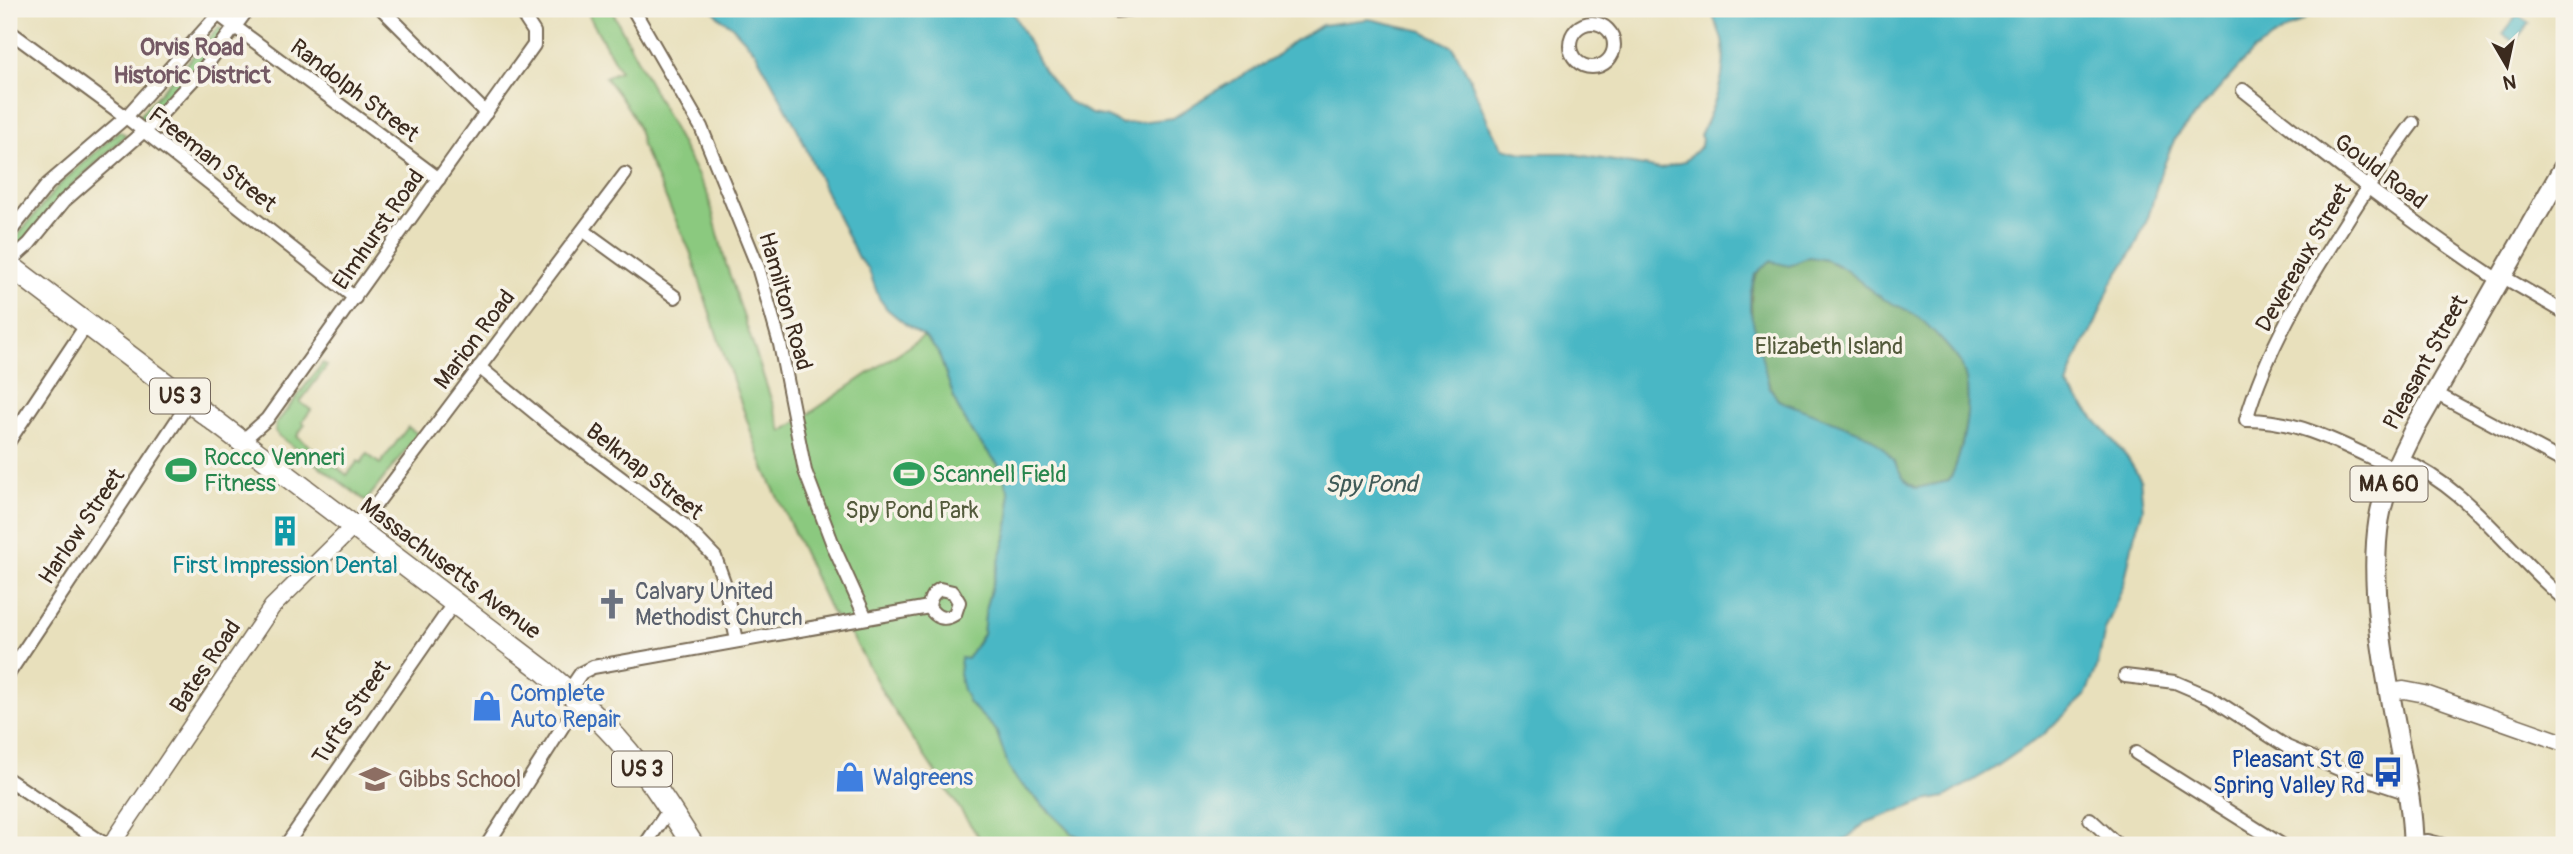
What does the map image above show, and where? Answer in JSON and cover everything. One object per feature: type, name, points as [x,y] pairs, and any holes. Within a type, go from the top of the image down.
[{"type":"highway","name":"Massachusetts Avenue","points":[[9,263],[573,696],[625,748],[670,807],[693,845]]},
{"type":"main road","name":"Pleasant Street","points":[[2413,844],[2408,793],[2379,618],[2379,520],[2397,464],[2499,277],[2564,166]]},
{"type":"street","points":[[9,263],[29,244],[64,201],[152,124],[205,67],[248,9]]},
{"type":"street","points":[[382,9],[486,113]]},
{"type":"street","name":"Elmhurst Road","points":[[241,442],[267,419],[534,45],[534,32],[519,9]]},
{"type":"street","name":"Hamilton Road","points":[[633,9],[701,127],[758,267],[780,344],[805,471],[835,550],[866,618]]},
{"type":"street","points":[[1113,10],[1133,9]]},
{"type":"street","points":[[1591,23],[1593,9]]},
{"type":"street","points":[[9,233],[48,184],[126,117],[218,11]]},
{"type":"street","name":"Randolph Street","points":[[218,11],[439,179]]},
{"type":"street","name":"Freeman Street","points":[[9,31],[126,117],[355,298]]},
{"type":"street","name":"Gould Road","points":[[2243,90],[2444,244],[2564,312]]},
{"type":"street","name":"Devereaux Street","points":[[2397,464],[2285,422],[2246,420],[2262,372],[2317,267],[2413,123]]},
{"type":"street","name":"Marion Road","points":[[352,527],[377,503],[625,174]]},
{"type":"street","points":[[584,231],[675,297]]},
{"type":"street","points":[[9,441],[87,324]]},
{"type":"street","name":"Belknap Street","points":[[480,368],[550,425],[684,525],[715,557],[724,582],[737,640]]},
{"type":"street","points":[[2435,393],[2564,462]]},
{"type":"street","name":"Harlow Street","points":[[9,673],[189,402]]},
{"type":"street","points":[[2397,464],[2436,479],[2480,515],[2564,599]]},
{"type":"street","name":"Bates Road","points":[[108,845],[272,607],[352,527]]},
{"type":"street","name":"Tufts Street","points":[[286,845],[453,604]]},
{"type":"street","points":[[487,845],[573,696],[581,673],[593,667],[929,607]]},
{"type":"street","points":[[2125,676],[2175,682],[2210,697],[2287,747],[2408,793]]},
{"type":"street","points":[[2390,692],[2404,690],[2425,694],[2564,743]]},
{"type":"street","points":[[2136,753],[2282,845]]},
{"type":"street","points":[[9,780],[108,845]]},
{"type":"street","points":[[645,845],[670,807]]},
{"type":"street","points":[[2090,819],[2118,845]]},
{"type":"street","points":[[2413,844],[2428,841],[2443,845]]},
{"type":"green space","name":"Spy Pond Park","points":[[585,9],[611,9],[708,195],[726,264],[782,432],[924,336],[938,352],[957,406],[973,434],[998,464],[1009,492],[1010,514],[1006,538],[986,606],[983,634],[967,659],[961,658],[969,703],[996,730],[1009,768],[1017,780],[1072,834],[1100,845],[984,845],[887,700],[853,638],[831,612],[764,468],[690,251],[641,144],[637,125],[605,77],[620,71]]},
{"type":"green space","points":[[219,27],[223,30],[199,65],[161,106],[141,120],[139,116]]},
{"type":"green space","points":[[119,131],[126,135],[69,188],[21,244],[17,244],[15,239],[57,187]]},
{"type":"green space","name":"Elizabeth Island","points":[[1809,257],[1832,262],[1882,298],[1915,315],[1941,339],[1959,361],[1966,378],[1966,424],[1959,456],[1949,481],[1917,488],[1904,481],[1890,456],[1778,400],[1765,373],[1755,340],[1751,306],[1755,277],[1770,261],[1789,266]]},
{"type":"green space","points":[[323,363],[327,366],[300,402],[311,410],[302,422],[305,424],[297,436],[347,475],[367,454],[380,464],[408,427],[418,434],[366,501],[275,431],[276,424]]},
{"type":"water","name":"Spy Pond","points":[[712,9],[1011,9],[1043,70],[1067,100],[1091,114],[1122,124],[1173,118],[1273,59],[1291,43],[1322,25],[1369,19],[1423,31],[1453,47],[1503,148],[1523,153],[1567,153],[1661,169],[1684,162],[1701,146],[1700,135],[1715,101],[1722,76],[1724,52],[1712,9],[2320,9],[2254,50],[2175,138],[2161,172],[2148,218],[2133,251],[2111,284],[2096,322],[2075,361],[2067,386],[2127,457],[2140,478],[2143,509],[2124,584],[2105,630],[2097,668],[2085,696],[2044,734],[1993,769],[1945,797],[1925,801],[1865,823],[1839,845],[1100,845],[1073,834],[1017,780],[1009,768],[996,730],[969,703],[959,674],[961,658],[967,659],[983,634],[986,606],[1006,538],[1010,514],[1009,492],[998,464],[973,434],[957,406],[938,352],[924,336],[887,309],[879,298],[868,268],[858,258],[798,130],[755,51],[731,25]],"holes":[[[1809,257],[1841,267],[1882,298],[1920,319],[1941,339],[1962,366],[1966,378],[1966,425],[1959,456],[1949,481],[1917,488],[1907,481],[1886,452],[1863,433],[1778,400],[1769,386],[1750,310],[1755,274],[1770,261],[1789,266]]]},
{"type":"water","points":[[2518,14],[2529,23],[2514,42],[2503,34]]},
{"type":"place","name":"Rocco Venneri Fitness","points":[[181,470]]},
{"type":"place","name":"Scannell Field","points":[[909,474]]},
{"type":"place","name":"First Impression Dental","points":[[285,531]]},
{"type":"place","name":"Calvary United Methodist Church","points":[[612,604]]},
{"type":"place","name":"Complete Auto Repair","points":[[487,706]]},
{"type":"place","name":"Pleasant St @ Spring Valley Rd","points":[[2388,772]]},
{"type":"place","name":"Walgreens","points":[[850,777]]},
{"type":"place","name":"Gibbs School","points":[[375,779]]},
{"type":"district","name":"Orvis Road Historic District","points":[[192,61]]}]
